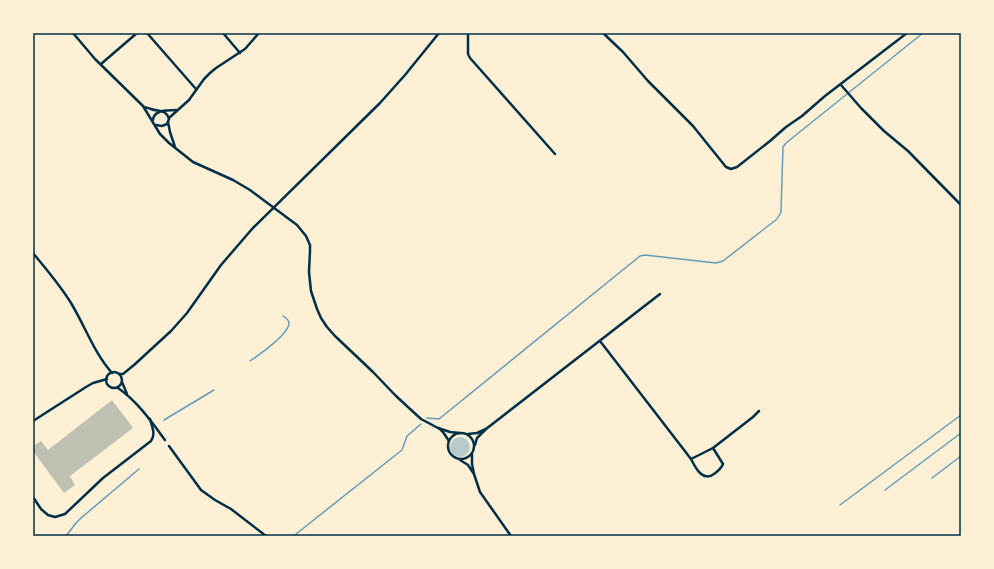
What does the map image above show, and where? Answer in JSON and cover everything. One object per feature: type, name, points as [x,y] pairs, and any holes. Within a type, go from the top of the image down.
[{"type":"street","points":[[73,33],[101,64],[144,106],[160,134],[175,148],[193,162],[242,185],[297,225],[308,240],[310,251],[309,272],[311,291],[317,309],[327,327],[416,414],[443,432],[448,441],[449,452],[454,458],[468,465],[474,474]]},
{"type":"street","points":[[101,64],[136,33]]},
{"type":"street","points":[[147,33],[196,90]]},
{"type":"street","points":[[223,33],[240,53]]},
{"type":"street","points":[[154,123],[162,126],[166,125],[168,120],[186,102],[204,79],[216,68],[245,49],[260,33]]},
{"type":"street","points":[[33,422],[86,387],[100,381],[112,373],[115,372],[123,374],[150,351],[187,313],[221,265],[252,229],[388,95],[439,33]]},
{"type":"street","points":[[468,33],[468,54],[470,58],[555,154]]},
{"type":"street","points":[[603,33],[623,52],[648,82],[693,126],[726,167],[731,169],[737,167],[825,96],[907,33]]},
{"type":"street","points":[[841,85],[884,131],[908,152],[961,205]]},
{"type":"street","points":[[144,106],[163,111],[177,110]]},
{"type":"street","points":[[163,111],[167,114],[175,148]]},
{"type":"street","points":[[154,123],[155,114],[163,111]]},
{"type":"street","points":[[33,253],[56,281],[71,303],[102,360],[112,373]]},
{"type":"street","points":[[511,536],[480,492],[471,460],[477,438],[486,428],[660,294]]},
{"type":"street","points":[[600,341],[691,459],[695,467],[702,475],[706,477],[710,477],[722,468],[723,464],[713,448]]},
{"type":"street","points":[[108,369],[108,384]]},
{"type":"street","points":[[118,388],[127,371]]},
{"type":"street","points":[[119,374],[127,394]]},
{"type":"street","points":[[100,381],[108,384],[112,388],[118,388],[127,394],[150,419],[165,440]]},
{"type":"street","points":[[691,459],[713,448],[759,411]]},
{"type":"street","points":[[33,497],[41,509],[48,515],[54,517],[65,514],[103,478],[151,442],[154,432],[150,419]]},
{"type":"street","points":[[438,428],[450,432],[465,434],[473,434],[486,428]]},
{"type":"street","points":[[448,441],[453,436],[460,433]]},
{"type":"street","points":[[465,434],[473,440],[474,446]]},
{"type":"street","points":[[169,446],[201,490],[231,509],[266,536]]},
{"type":"street","points":[[460,460],[466,459],[473,453]]},
{"type":"shaded area","points":[[460,437],[467,440],[470,447],[467,454],[460,457],[453,454],[450,447],[453,440]]},
{"type":"building","points":[[112,400],[133,428],[70,476],[75,485],[64,493],[33,451],[33,446],[41,441],[48,450]]},
{"type":"waterway","points":[[427,418],[439,419],[640,256],[645,255],[716,263],[723,261],[777,219],[781,212],[783,147],[786,143],[923,33]]},
{"type":"waterway","points":[[250,361],[273,344],[288,328],[288,320],[283,316]]},
{"type":"waterway","points":[[164,420],[214,390]]},
{"type":"waterway","points":[[840,505],[961,415]]},
{"type":"waterway","points":[[295,536],[402,450],[407,436],[421,424]]},
{"type":"waterway","points":[[885,490],[961,433]]},
{"type":"waterway","points":[[932,478],[961,456]]},
{"type":"waterway","points":[[66,536],[81,518],[139,469]]}]
